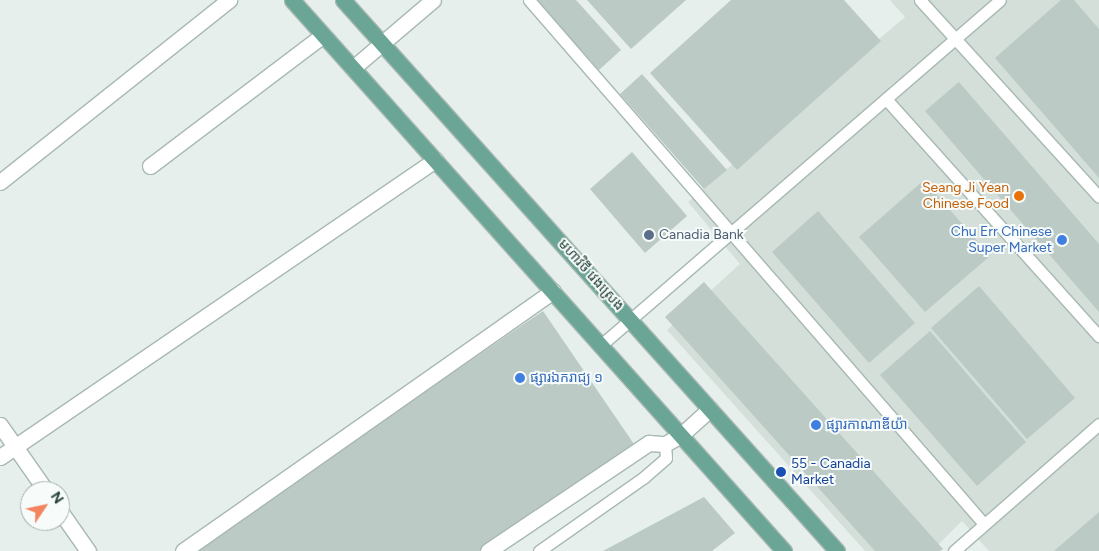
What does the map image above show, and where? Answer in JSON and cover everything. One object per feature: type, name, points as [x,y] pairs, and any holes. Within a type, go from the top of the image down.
[{"type":"main road","points":[[292,0],[784,551]]},
{"type":"main road","name":"មហាវិថី វេងស្រេង","points":[[344,0],[838,551]]},
{"type":"street","points":[[0,182],[229,0]]},
{"type":"street","points":[[353,68],[433,0]]},
{"type":"street","points":[[150,166],[323,35]]},
{"type":"street","points":[[0,457],[435,160]]},
{"type":"street","points":[[183,551],[553,291]]},
{"type":"street","points":[[488,551],[649,443],[665,444],[681,435],[710,409]]},
{"type":"street","points":[[0,425],[39,481]]},
{"type":"street","points":[[70,525],[88,551]]},
{"type":"lane","points":[[529,0],[984,524]]},
{"type":"lane","points":[[920,0],[1099,197]]},
{"type":"lane","points":[[601,345],[1000,0]]},
{"type":"lane","points":[[886,99],[1099,336]]},
{"type":"lane","points":[[954,551],[1099,424]]},
{"type":"lane","points":[[539,551],[643,478],[666,458],[665,444]]},
{"type":"shaded area","points":[[890,0],[1099,0],[1099,551],[989,551],[962,521],[932,551],[865,551],[667,330],[740,264],[688,202],[905,17]]},
{"type":"building","points":[[536,0],[576,0],[621,50],[599,70]]},
{"type":"building","points":[[587,0],[686,0],[631,49]]},
{"type":"building","points":[[731,0],[844,0],[881,41],[737,170],[650,73]]},
{"type":"building","points":[[1061,0],[1074,0],[1099,29],[1099,178],[995,58]]},
{"type":"building","points":[[642,74],[727,170],[704,189],[620,94]]},
{"type":"building","points":[[959,82],[1099,244],[1099,312],[925,111]]},
{"type":"building","points":[[632,152],[687,216],[645,253],[590,189]]},
{"type":"building","points":[[924,180],[990,256],[925,312],[859,237]]},
{"type":"building","points":[[818,211],[915,323],[869,363],[772,252]]},
{"type":"building","points":[[704,282],[943,549],[940,551],[875,551],[665,317]]},
{"type":"building","points":[[979,286],[1075,398],[1027,439],[931,328]]},
{"type":"building","name":"ផ្សារឯករាជ្យ ១","points":[[543,311],[636,447],[481,551],[191,551]]},
{"type":"building","points":[[930,331],[1026,442],[977,486],[880,375]]},
{"type":"building","points":[[704,497],[735,533],[712,551],[603,551]]},
{"type":"building","points":[[1099,512],[1099,551],[1054,551]]},
{"type":"place","name":"Seang Ji Yean Chinese Food","points":[[1019,196]]},
{"type":"place","name":"Canadia Bank","points":[[649,235]]},
{"type":"place","name":"Chu Err Chinese Super Market","points":[[1062,240]]},
{"type":"place","name":"ផ្សារឯករាជ្យ ១","points":[[520,378]]},
{"type":"place","name":"ផ្សារកាណាឌីយ៉ា","points":[[816,425]]},
{"type":"place","name":"55 - Canadia Market","points":[[781,472]]}]
